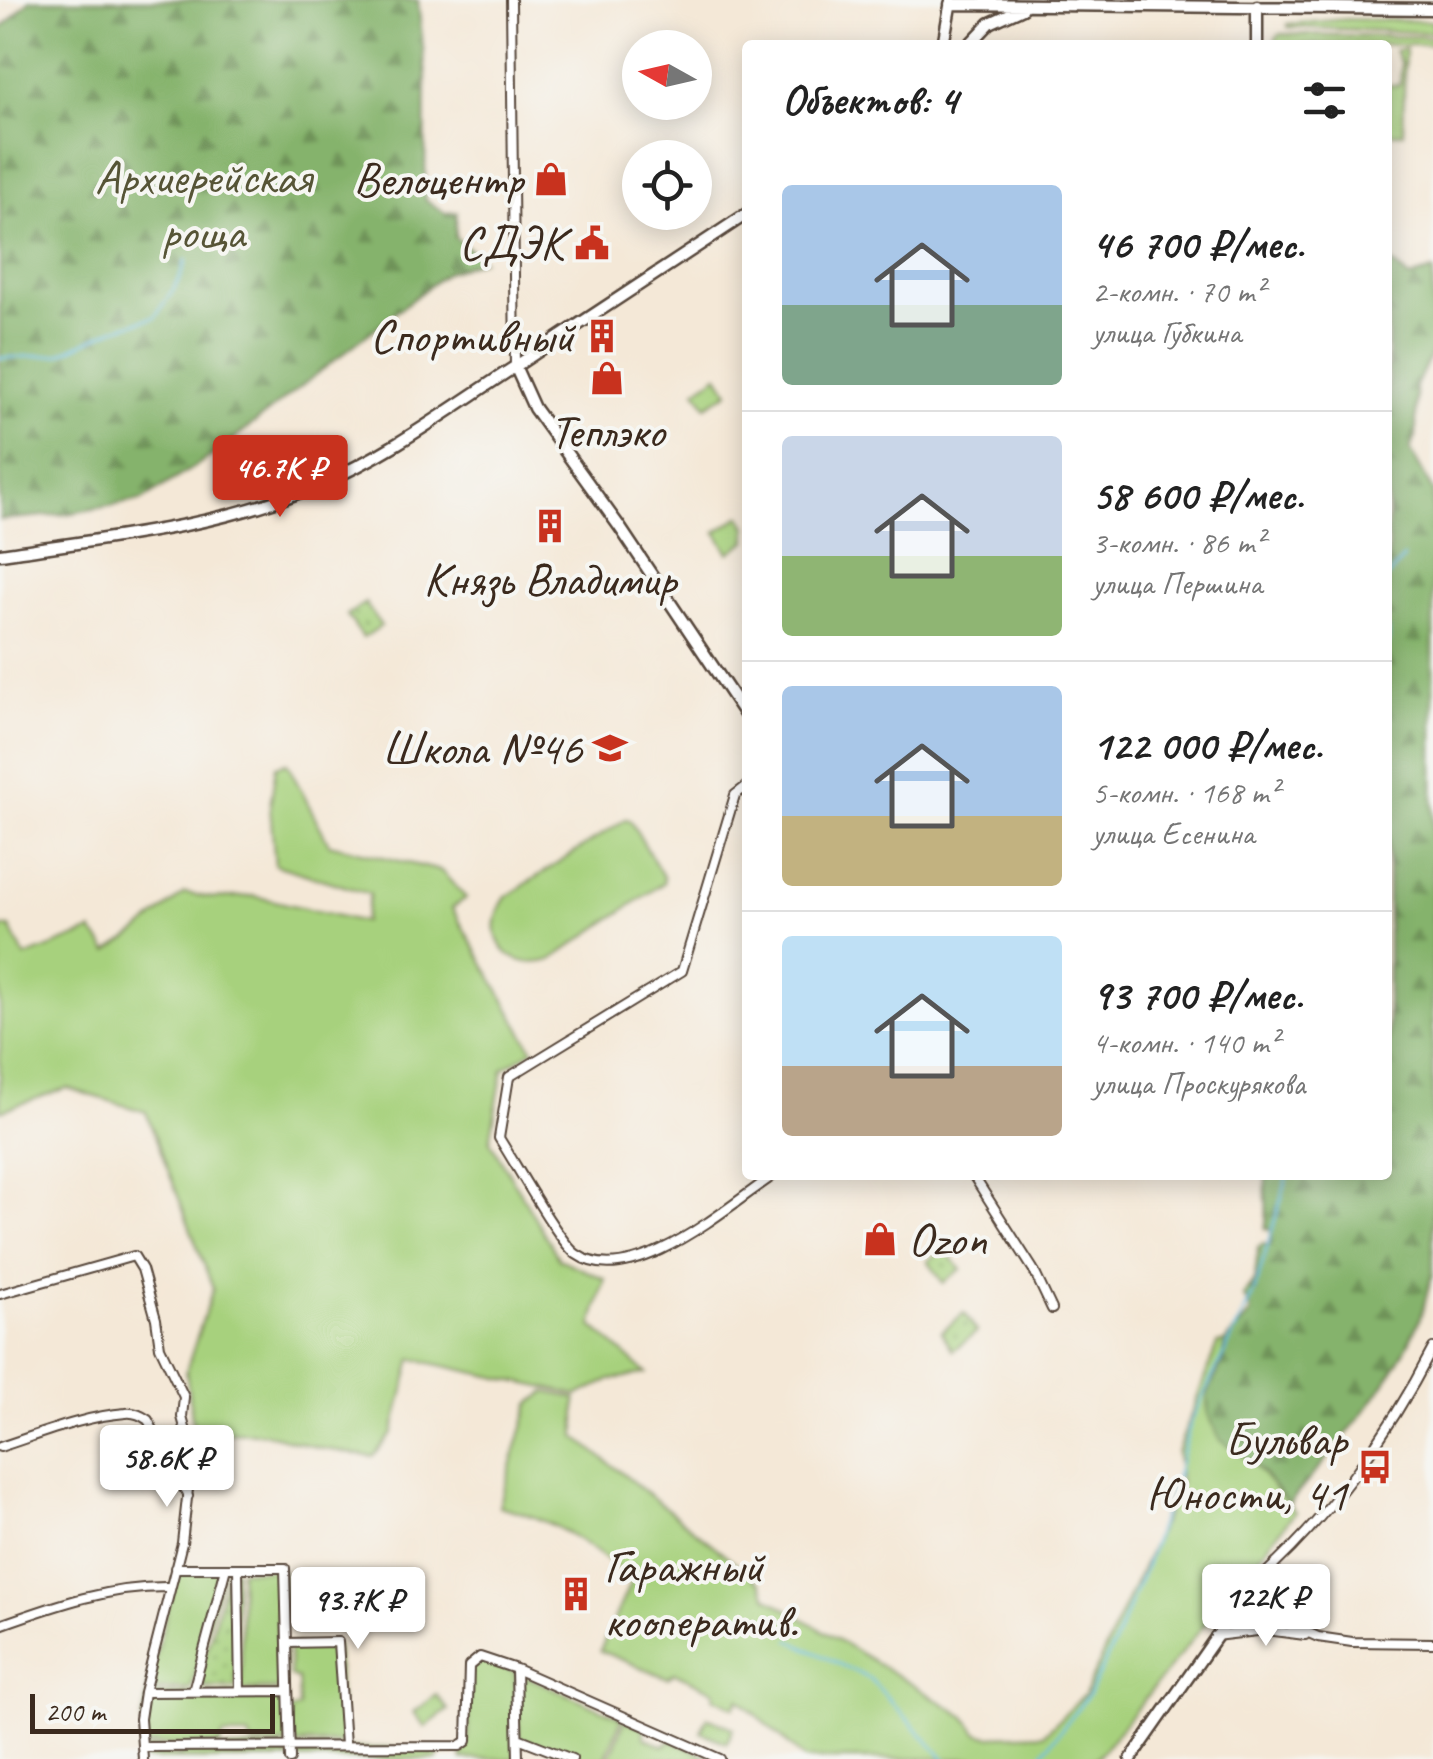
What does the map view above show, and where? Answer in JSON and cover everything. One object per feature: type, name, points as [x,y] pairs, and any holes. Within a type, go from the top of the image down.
[{"type":"street","points":[[511,0],[516,366],[534,408],[620,526],[742,711]]},
{"type":"street","points":[[944,40],[950,2],[1433,8]]},
{"type":"street","points":[[974,40],[990,22],[1033,4]]},
{"type":"street","points":[[1256,6],[1256,40]]},
{"type":"street","points":[[0,554],[193,524],[238,513],[317,485],[362,464],[428,424],[742,218]]},
{"type":"street","points":[[742,790],[735,795],[682,971],[508,1076],[499,1138],[572,1252],[600,1263],[627,1264],[652,1256],[766,1180]]},
{"type":"street","points":[[976,1180],[1033,1269],[1052,1309]]},
{"type":"street","points":[[0,1294],[134,1256],[142,1269],[160,1347],[184,1398],[182,1418],[192,1452],[188,1496],[176,1568],[144,1692],[140,1719],[143,1759]]},
{"type":"street","points":[[1131,1759],[1247,1591],[1276,1565],[1351,1478],[1401,1408],[1433,1348]]},
{"type":"street","points":[[0,1447],[127,1412],[138,1414],[148,1420],[188,1496]]},
{"type":"street","points":[[1276,1565],[1270,1588],[1274,1603],[1290,1626]]},
{"type":"street","points":[[176,1568],[284,1568],[290,1759]]},
{"type":"street","points":[[193,1691],[226,1568]]},
{"type":"street","points":[[238,1568],[240,1691]]},
{"type":"street","points":[[0,1624],[110,1591],[170,1587]]},
{"type":"street","points":[[1247,1591],[1270,1588]]},
{"type":"street","points":[[1247,1591],[1244,1607],[1318,1637]]},
{"type":"street","points":[[1224,1626],[1260,1614],[1274,1603]]},
{"type":"street","points":[[1215,1636],[1266,1630],[1352,1642],[1433,1643]]},
{"type":"street","points":[[287,1643],[338,1642],[345,1745]]},
{"type":"street","points":[[142,1747],[460,1746],[467,1740],[468,1666],[480,1657],[516,1669],[720,1759]]},
{"type":"street","points":[[516,1669],[518,1759]]},
{"type":"street","points":[[144,1692],[288,1691]]},
{"type":"street","points":[[518,1738],[572,1759]]},
{"type":"street","points":[[440,1746],[440,1759]]},
{"type":"street","points":[[460,1746],[460,1759]]},
{"type":"green space","name":"Архиерейская роща","points":[[30,0],[418,0],[426,75],[425,199],[445,213],[457,212],[455,237],[482,260],[447,272],[216,453],[142,500],[66,514],[0,520],[0,30]]},
{"type":"green space","points":[[1346,19],[1433,21],[1433,33],[1288,27]]},
{"type":"green space","points":[[1281,34],[1433,37],[1433,44],[1392,44],[1392,40],[1276,38]]},
{"type":"green space","points":[[1405,48],[1403,133],[1392,133],[1392,85],[1400,85],[1401,64],[1395,51]]},
{"type":"green space","points":[[1392,263],[1409,278],[1433,271],[1433,350],[1416,386],[1416,437],[1410,449],[1433,491],[1433,1274],[1422,1312],[1398,1363],[1364,1412],[1289,1504],[1253,1463],[1220,1440],[1208,1414],[1207,1394],[1222,1363],[1225,1342],[1250,1314],[1243,1296],[1255,1279],[1258,1247],[1271,1245],[1271,1230],[1265,1229],[1266,1180],[1392,1180]]},
{"type":"green space","points":[[718,375],[729,392],[706,406],[696,390]]},
{"type":"green space","points":[[741,516],[742,544],[729,553],[716,532]]},
{"type":"green space","points":[[365,603],[381,626],[363,638],[347,615]]},
{"type":"green space","points":[[287,763],[329,844],[441,871],[466,898],[452,908],[533,1050],[503,1069],[490,1141],[559,1259],[605,1279],[592,1326],[646,1373],[610,1380],[578,1395],[412,1359],[393,1433],[373,1457],[264,1433],[200,1432],[193,1428],[186,1371],[213,1288],[146,1112],[67,1088],[0,1111],[0,927],[10,927],[25,957],[92,931],[108,952],[184,893],[214,898],[254,896],[364,922],[370,894],[275,865],[270,807],[276,766]]},
{"type":"green space","points":[[626,819],[664,878],[663,883],[551,960],[522,961],[502,948],[496,925],[506,897]]},
{"type":"green space","points":[[945,1248],[961,1270],[943,1283],[928,1261]]},
{"type":"green space","points":[[964,1313],[977,1332],[953,1350],[941,1332]]},
{"type":"green space","points":[[1225,1342],[1222,1363],[1207,1394],[1220,1440],[1253,1463],[1295,1512],[1096,1759],[805,1759],[739,1699],[734,1707],[714,1697],[715,1691],[675,1673],[668,1678],[600,1651],[632,1579],[570,1534],[499,1506],[530,1404],[546,1392],[576,1398],[576,1437],[761,1583],[767,1597],[966,1717],[977,1733],[1044,1734],[1085,1694],[1180,1484],[1177,1453],[1217,1344]]},
{"type":"green space","points":[[178,1569],[223,1570],[191,1689],[147,1690]]},
{"type":"green space","points":[[228,1570],[235,1570],[236,1688],[197,1688]]},
{"type":"green space","points":[[240,1570],[282,1570],[283,1599],[277,1603],[278,1645],[284,1649],[285,1689],[242,1690]]},
{"type":"green space","points":[[336,1644],[343,1743],[292,1744],[291,1710],[299,1707],[298,1679],[290,1676],[289,1645]]},
{"type":"green space","points":[[480,1659],[515,1672],[516,1759],[462,1759],[462,1747],[468,1741],[470,1667]]},
{"type":"green space","points":[[518,1673],[622,1718],[605,1759],[577,1759],[519,1737]]},
{"type":"green space","points":[[286,1693],[287,1744],[252,1744],[249,1736],[223,1736],[220,1745],[144,1745],[142,1719],[147,1694]]},
{"type":"green space","points":[[437,1695],[448,1710],[425,1727],[414,1712]]},
{"type":"green space","points":[[707,1717],[733,1728],[727,1743],[701,1732]]},
{"type":"green space","points":[[625,1720],[644,1728],[644,1737],[664,1746],[671,1740],[713,1759],[609,1759]]},
{"type":"green space","points":[[288,1748],[288,1759],[145,1759],[144,1749],[164,1749],[167,1755],[181,1755],[186,1749]]},
{"type":"green space","points":[[292,1748],[438,1748],[438,1759],[292,1759]]},
{"type":"waterway","points":[[0,358],[58,355],[114,329],[155,317],[179,281],[186,260]]},
{"type":"waterway","points":[[1392,572],[1404,557]]},
{"type":"waterway","points":[[1038,1759],[1089,1694],[1114,1644],[1146,1565],[1191,1421],[1254,1292],[1287,1180]]},
{"type":"waterway","points":[[790,1640],[870,1679],[945,1759]]},
{"type":"place","name":"Велоцентр","points":[[551,179]]},
{"type":"place","name":"СДЭК","points":[[592,243]]},
{"type":"place","name":"Спортивный","points":[[602,336]]},
{"type":"place","name":"Теплэко","points":[[607,378]]},
{"type":"place","name":"Князь Владимир","points":[[550,526]]},
{"type":"place","name":"Школа №46","points":[[610,748]]},
{"type":"place","name":"Ozon","points":[[880,1239]]},
{"type":"place","name":"Бульвар Юности, 41","points":[[1375,1467]]},
{"type":"place","name":"Гаражный кооператив.","points":[[576,1594]]}]
